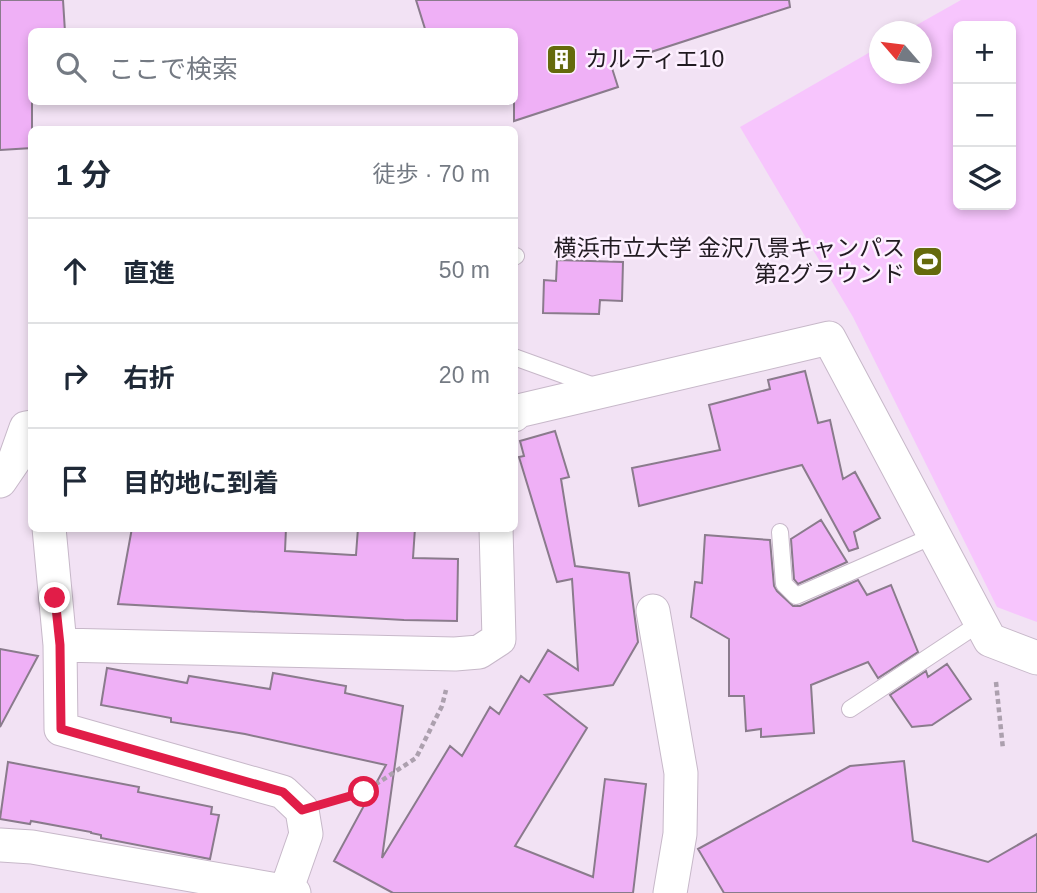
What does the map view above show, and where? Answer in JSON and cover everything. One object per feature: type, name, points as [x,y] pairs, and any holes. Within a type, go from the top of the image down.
[{"type":"street","points":[[518,411],[829,338],[985,631],[1037,658]]},
{"type":"street","points":[[12,466],[28,428]]},
{"type":"street","points":[[0,845],[32,847],[229,887],[290,892],[306,834],[302,810],[283,792],[61,729],[60,645],[49,532]]},
{"type":"street","points":[[60,645],[455,654],[479,652],[499,639],[496,532]]},
{"type":"street","points":[[653,611],[681,773],[680,834],[670,893]]},
{"type":"lane","points":[[518,358],[606,390]]},
{"type":"lane","points":[[780,532],[784,584],[796,596],[933,536]]},
{"type":"lane","points":[[850,709],[985,631]]},
{"type":"path","points":[[985,631],[1003,749]]},
{"type":"path","points":[[302,810],[364,792],[416,758],[442,706],[455,654]]},
{"type":"shaded area","name":"横浜市立大学 金沢八景キャンパス 第2グラウンド","points":[[961,0],[1037,0],[1037,622],[997,607],[853,317],[740,127],[869,53],[869,84],[932,84],[932,21],[924,21]]},
{"type":"building","points":[[0,0],[63,0],[65,28],[28,28],[28,105],[32,105],[32,126],[28,126],[28,148],[0,150]]},
{"type":"building","points":[[416,0],[789,0],[790,7],[611,65],[618,87],[514,121],[514,105],[518,105],[518,28],[425,28]]},
{"type":"building","points":[[557,260],[623,262],[622,301],[600,300],[599,314],[543,313],[544,280],[556,281]]},
{"type":"building","points":[[805,371],[818,423],[830,420],[843,479],[855,472],[880,518],[854,532],[858,548],[849,551],[802,465],[639,506],[632,468],[720,450],[709,405],[770,389],[768,380]]},
{"type":"building","points":[[555,431],[569,477],[561,479],[575,566],[629,573],[638,642],[613,685],[545,695],[587,728],[515,846],[593,877],[605,779],[646,784],[633,893],[393,893],[334,861],[386,765],[245,734],[171,722],[171,718],[101,705],[107,668],[187,683],[189,676],[270,689],[273,673],[346,686],[345,693],[403,706],[382,858],[450,746],[462,756],[490,707],[499,714],[521,676],[529,682],[548,650],[578,670],[572,579],[557,582],[519,457],[524,456],[520,441]]},
{"type":"building","points":[[821,520],[847,562],[798,584],[794,579],[791,539]]},
{"type":"building","points":[[131,532],[286,532],[285,551],[356,555],[358,532],[415,532],[413,558],[458,559],[457,621],[118,604]]},
{"type":"building","points":[[705,535],[770,540],[774,586],[793,606],[800,606],[858,580],[867,595],[891,585],[918,652],[878,678],[868,662],[811,685],[814,733],[761,737],[761,729],[746,731],[744,696],[729,696],[729,639],[691,617],[695,582],[702,583]]},
{"type":"building","points":[[0,649],[38,656],[0,727]]},
{"type":"building","points":[[947,664],[971,699],[932,725],[912,727],[890,695],[926,671],[928,677]]},
{"type":"building","points":[[904,761],[913,841],[988,862],[1037,834],[1037,893],[724,893],[698,849],[850,766]]},
{"type":"building","points":[[8,762],[139,787],[138,792],[212,807],[211,814],[219,815],[210,859],[101,838],[101,835],[91,832],[31,821],[30,824],[0,819]]},
{"type":"place","name":"カルティエ10","points":[[562,59]]},
{"type":"place","name":"横浜市立大学 金沢八景キャンパス 第2グラウンド","points":[[928,261]]},
{"type":"route","points":[[55,598],[60,645],[61,729],[283,792],[302,810],[364,792]]}]
